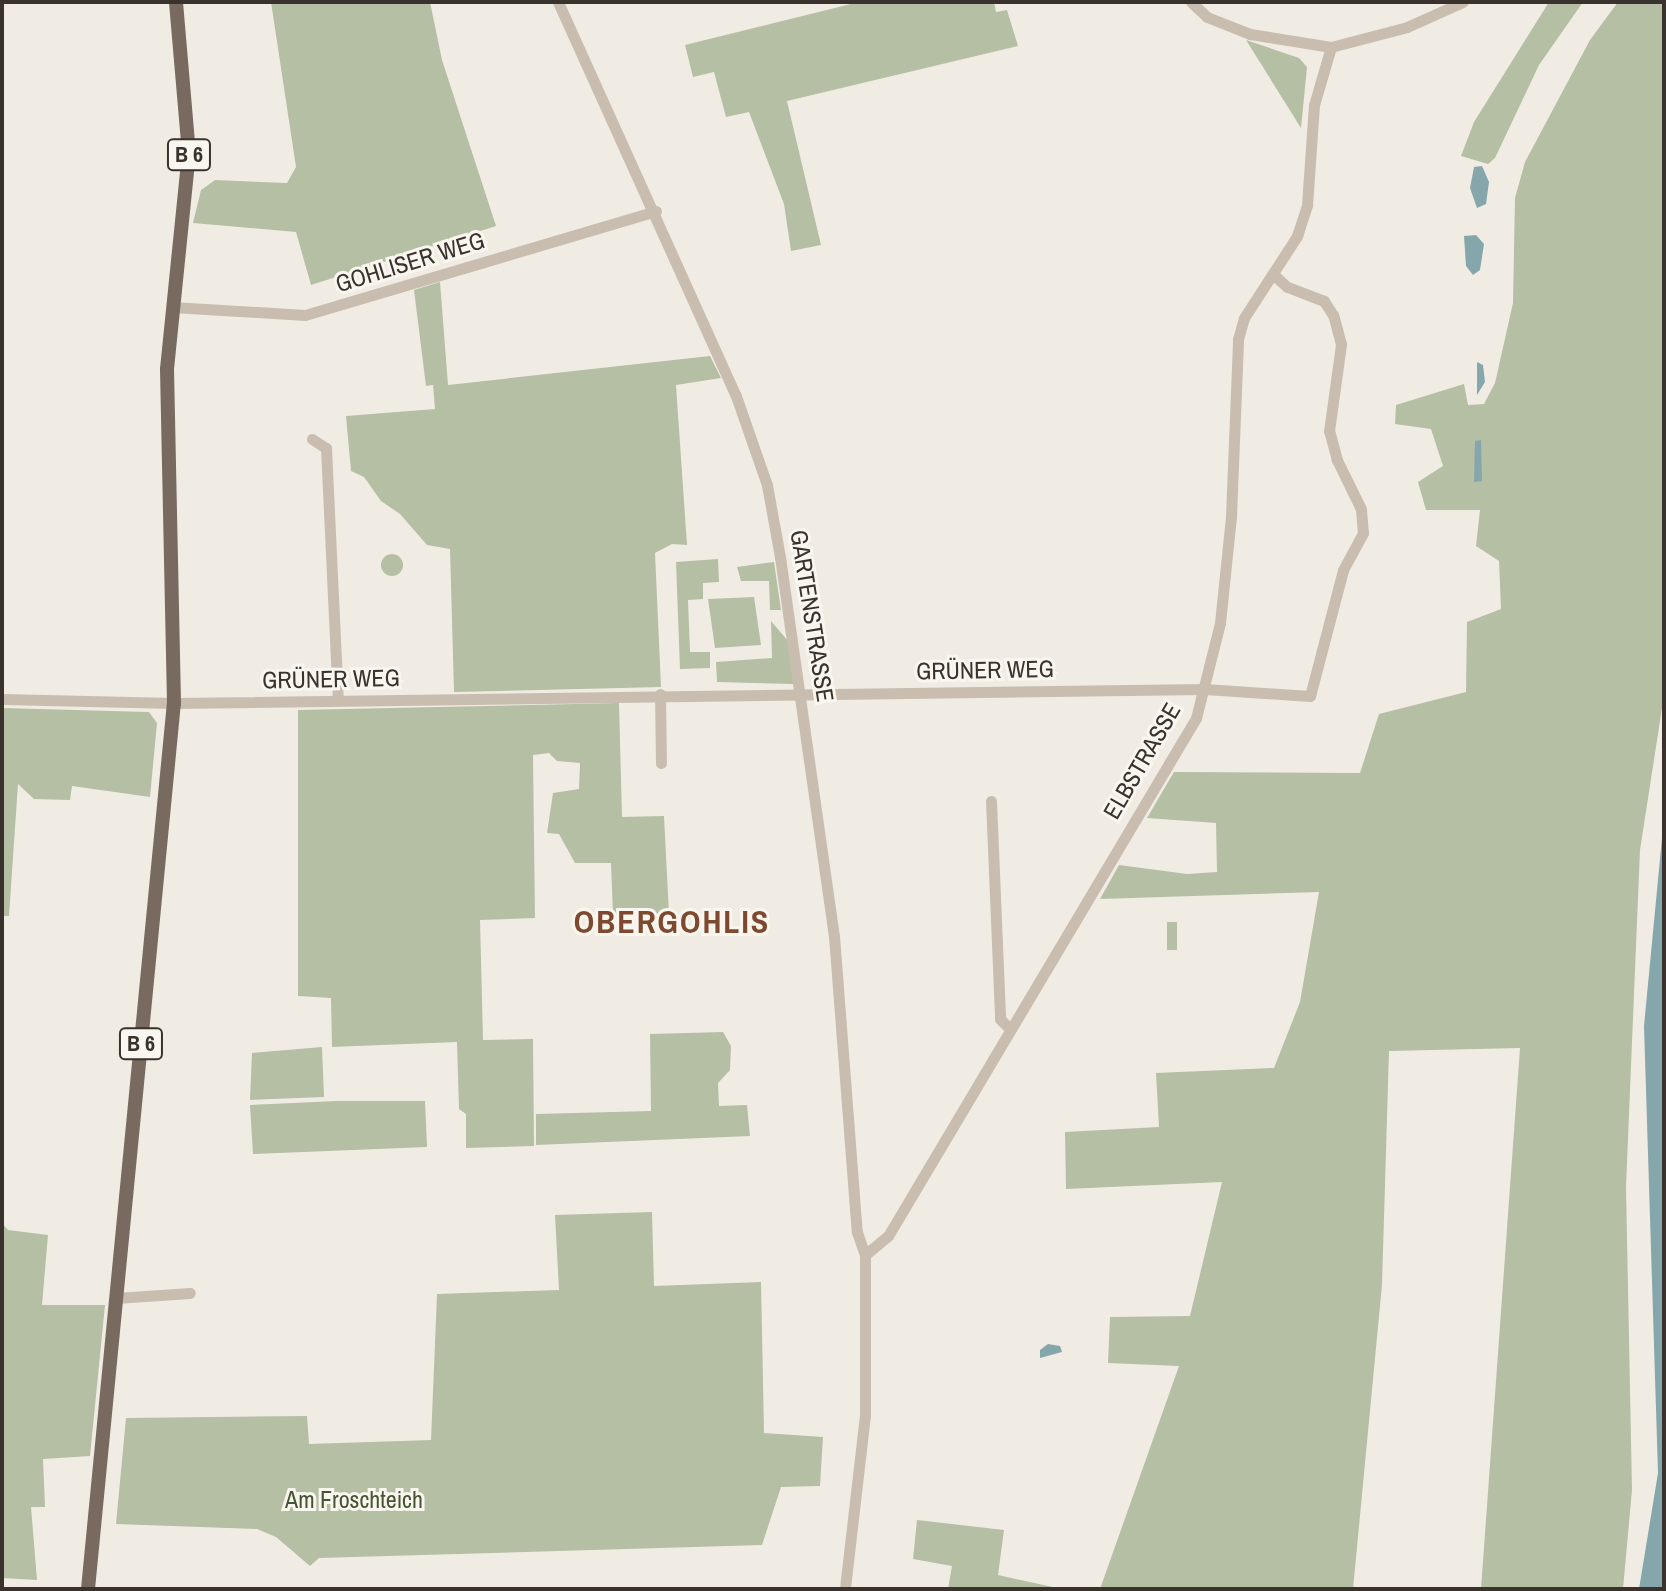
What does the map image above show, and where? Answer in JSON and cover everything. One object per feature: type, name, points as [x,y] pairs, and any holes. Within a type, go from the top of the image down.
[{"type":"main road","name":"B 6","points":[[88,1589],[174,703],[167,369],[189,154],[176,2]]},
{"type":"street","name":"GARTENSTRASSE","points":[[558,2],[656,211],[736,396],[767,485],[803,695],[834,936],[857,1232],[865,1255],[865,1415],[845,1589]]},
{"type":"street","points":[[1191,2],[1207,17],[1250,34],[1331,47],[1407,27],[1463,2]]},
{"type":"street","name":"ELBSTRASSE","points":[[865,1255],[888,1236],[1196,718],[1217,646],[1231,516],[1238,339],[1244,318],[1297,236],[1307,205],[1314,105],[1331,47]]},
{"type":"street","name":"GOHLISER WEG","points":[[172,307],[264,316],[323,311],[656,211]]},
{"type":"street","name":"GRÜNER WEG","points":[[2,699],[174,703],[660,694],[1205,689],[1310,696],[1343,570],[1363,533],[1361,509],[1337,460],[1329,431],[1341,344],[1333,315],[1324,301],[1287,287],[1274,275]]},
{"type":"street","points":[[312,439],[326,448],[338,701]]},
{"type":"street","points":[[660,694],[661,763]]},
{"type":"street","points":[[991,801],[1000,1019],[1010,1029]]},
{"type":"street","points":[[116,1298],[190,1293]]},
{"type":"green space","points":[[271,2],[430,2],[442,60],[496,226],[311,285],[296,232],[193,223],[201,190],[215,180],[287,183],[296,167]]},
{"type":"green space","points":[[859,2],[994,2],[996,12],[1007,10],[1018,46],[787,101],[821,245],[791,251],[784,204],[749,112],[726,117],[714,72],[693,77],[685,45]]},
{"type":"green space","points":[[1549,2],[1583,2],[1539,65],[1495,158],[1488,164],[1461,156],[1474,122]]},
{"type":"green space","points":[[1618,2],[1664,2],[1664,695],[1640,850],[1626,1187],[1632,1490],[1623,1589],[1481,1589],[1520,1048],[1389,1051],[1382,1285],[1353,1589],[1100,1589],[1179,1366],[1108,1363],[1110,1317],[1190,1316],[1222,1182],[1066,1189],[1065,1132],[1159,1127],[1156,1073],[1274,1068],[1300,1002],[1319,892],[1100,899],[1119,865],[1187,874],[1217,872],[1216,823],[1147,818],[1174,772],[1360,773],[1379,714],[1466,692],[1467,622],[1501,609],[1499,561],[1476,546],[1480,510],[1426,510],[1418,482],[1443,466],[1431,429],[1395,424],[1396,405],[1464,384],[1468,405],[1484,404],[1495,383],[1513,303],[1515,198],[1525,162],[1590,40]]},
{"type":"green space","points":[[1246,40],[1299,58],[1307,67],[1301,128]]},
{"type":"green space","points":[[440,282],[448,385],[710,356],[721,378],[676,385],[687,545],[672,544],[655,553],[661,687],[454,692],[450,549],[427,545],[400,514],[381,501],[364,477],[351,471],[346,416],[435,409],[433,385],[426,386],[414,290]]},
{"type":"green space","points":[[392,554],[400,557],[403,565],[400,573],[392,576],[384,573],[381,565],[384,557]]},
{"type":"green space","points":[[718,559],[719,582],[703,583],[703,599],[688,600],[690,652],[710,652],[710,668],[680,669],[676,562]]},
{"type":"green space","points":[[774,562],[781,610],[770,610],[769,581],[741,581],[737,567]]},
{"type":"green space","points":[[754,597],[761,645],[715,648],[708,599]]},
{"type":"green space","points":[[771,621],[788,641],[794,684],[717,682],[716,662],[772,658]]},
{"type":"green space","points":[[619,703],[622,817],[664,816],[669,914],[613,916],[611,863],[575,863],[559,834],[547,833],[553,793],[579,789],[580,763],[557,761],[549,753],[533,755],[535,918],[480,920],[483,1040],[533,1039],[534,1146],[466,1148],[466,1114],[459,1109],[457,1042],[332,1047],[331,998],[298,996],[298,710]]},
{"type":"green space","points":[[2,708],[149,712],[157,723],[150,797],[72,786],[70,800],[34,799],[18,784],[9,916],[2,916]]},
{"type":"green space","points":[[1167,922],[1177,922],[1177,950],[1167,950]]},
{"type":"green space","points":[[723,1032],[731,1046],[730,1070],[718,1083],[719,1106],[747,1105],[750,1136],[536,1145],[536,1114],[651,1111],[650,1034]]},
{"type":"green space","points":[[322,1047],[324,1097],[250,1100],[252,1053]]},
{"type":"green space","points":[[425,1101],[427,1147],[253,1154],[250,1105]]},
{"type":"green space","name":"Am Froschteich","points":[[652,1212],[654,1286],[761,1282],[764,1433],[823,1437],[820,1486],[781,1487],[762,1545],[319,1558],[310,1566],[276,1537],[257,1529],[116,1524],[126,1418],[307,1416],[309,1444],[431,1440],[437,1294],[559,1290],[555,1215]]},
{"type":"green space","points":[[2,1223],[8,1230],[48,1235],[42,1305],[105,1305],[90,1456],[43,1459],[45,1507],[31,1507],[37,1580],[2,1578]]},
{"type":"green space","points":[[917,1520],[1004,1530],[998,1575],[1062,1589],[948,1589],[952,1566],[913,1559]]},
{"type":"water","points":[[1482,166],[1489,182],[1486,204],[1477,208],[1470,188],[1474,167]]},
{"type":"water","points":[[1476,235],[1484,244],[1480,270],[1473,275],[1466,266],[1464,236]]},
{"type":"water","points":[[1477,362],[1483,365],[1485,382],[1477,395]]},
{"type":"water","points":[[1481,440],[1482,481],[1474,482],[1475,441]]},
{"type":"water","points":[[1664,817],[1664,1589],[1639,1589],[1658,1473],[1644,1026]]},
{"type":"water","points":[[1048,1344],[1060,1346],[1062,1352],[1040,1358],[1040,1350]]},
{"type":"district","name":"OBERGOHLIS","points":[[672,922]]}]
